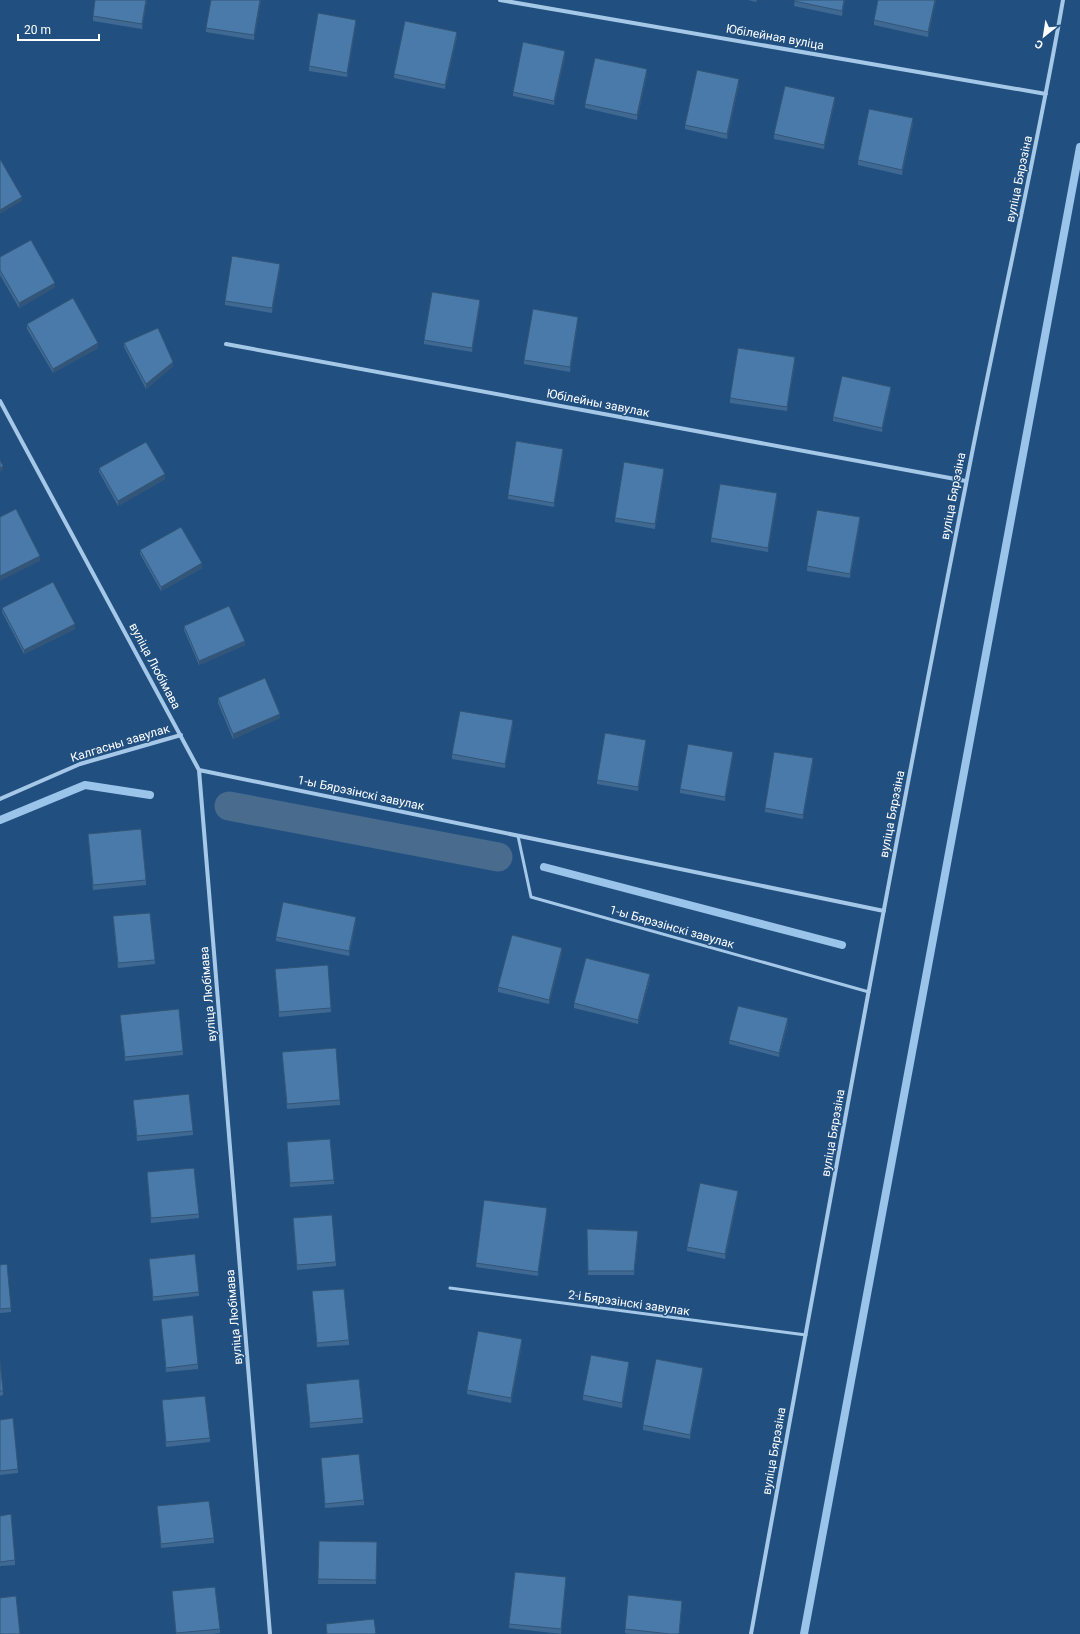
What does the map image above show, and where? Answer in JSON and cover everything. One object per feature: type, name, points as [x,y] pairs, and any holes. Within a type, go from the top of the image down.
[{"type":"street","name":"Юбілейная вуліца","points":[[500,0],[1046,94]]},
{"type":"street","name":"вуліца Бярэзіна","points":[[751,1634],[884,911],[966,481],[1046,94],[1063,0]]},
{"type":"street","name":"Юбілейны завулак","points":[[226,344],[966,481]]},
{"type":"street","name":"вуліца Любімава","points":[[0,401],[199,770],[270,1634]]},
{"type":"street","name":"Калгасны завулак","points":[[0,799],[80,764],[181,735]]},
{"type":"street","name":"1-ы Бярэзінскі завулак","points":[[199,770],[884,911]]},
{"type":"lane","name":"1-ы Бярэзінскі завулак","points":[[518,836],[531,897],[869,992]]},
{"type":"lane","name":"2-і Бярэзінскі завулак","points":[[450,1288],[806,1335]]},
{"type":"building","points":[[95,0],[146,0],[142,24],[93,16]]},
{"type":"building","points":[[211,0],[260,0],[254,35],[206,28]]},
{"type":"building","points":[[844,0],[842,11],[794,1]]},
{"type":"building","points":[[878,0],[935,0],[928,32],[874,20]]},
{"type":"building","points":[[318,13],[356,20],[347,73],[309,66]]},
{"type":"building","points":[[405,21],[457,32],[445,85],[394,74]]},
{"type":"building","points":[[523,42],[565,51],[554,101],[513,92]]},
{"type":"building","points":[[595,58],[647,69],[637,115],[585,104]]},
{"type":"building","points":[[697,70],[739,79],[727,134],[685,125]]},
{"type":"building","points":[[785,86],[835,97],[824,145],[774,134]]},
{"type":"building","points":[[869,109],[913,118],[902,170],[858,160]]},
{"type":"building","points":[[0,159],[22,197],[0,210]]},
{"type":"building","points":[[31,240],[55,283],[19,303],[0,270],[0,257]]},
{"type":"building","points":[[232,256],[280,264],[272,308],[225,301]]},
{"type":"building","points":[[432,292],[480,300],[472,348],[424,340]]},
{"type":"building","points":[[73,298],[98,343],[53,369],[27,324]]},
{"type":"building","points":[[533,309],[578,317],[570,367],[524,360]]},
{"type":"building","points":[[158,328],[173,362],[146,384],[124,343]]},
{"type":"building","points":[[738,348],[795,357],[787,407],[730,398]]},
{"type":"building","points":[[842,376],[891,387],[882,428],[833,417]]},
{"type":"building","points":[[516,441],[563,449],[554,503],[508,495]]},
{"type":"building","points":[[146,442],[165,474],[118,501],[99,468]]},
{"type":"building","points":[[0,460],[3,466],[0,468]]},
{"type":"building","points":[[624,462],[664,469],[655,524],[615,518]]},
{"type":"building","points":[[720,484],[777,493],[768,548],[711,538]]},
{"type":"building","points":[[16,509],[40,556],[0,576],[0,517]]},
{"type":"building","points":[[817,510],[860,517],[850,574],[807,566]]},
{"type":"building","points":[[181,527],[202,563],[161,587],[140,550]]},
{"type":"building","points":[[53,582],[75,624],[24,650],[2,608]]},
{"type":"building","points":[[229,606],[245,641],[199,661],[184,626]]},
{"type":"building","points":[[265,678],[280,714],[233,734],[218,698]]},
{"type":"building","points":[[460,711],[513,720],[505,764],[452,754]]},
{"type":"building","points":[[605,733],[646,740],[638,787],[597,780]]},
{"type":"building","points":[[688,744],[733,752],[725,797],[680,789]]},
{"type":"building","points":[[774,752],[813,758],[803,815],[765,808]]},
{"type":"building","points":[[141,829],[146,880],[93,885],[88,834]]},
{"type":"building","points":[[283,902],[356,917],[349,951],[276,937]]},
{"type":"building","points":[[150,913],[155,960],[118,963],[113,916]]},
{"type":"building","points":[[512,935],[562,948],[549,1000],[498,987]]},
{"type":"building","points":[[586,958],[650,974],[638,1020],[574,1003]]},
{"type":"building","points":[[328,965],[331,1008],[279,1012],[275,969]]},
{"type":"building","points":[[738,1006],[788,1018],[779,1053],[729,1040]]},
{"type":"building","points":[[179,1009],[183,1051],[125,1057],[120,1015]]},
{"type":"building","points":[[336,1048],[340,1100],[287,1104],[282,1052]]},
{"type":"building","points":[[189,1094],[193,1131],[137,1136],[133,1100]]},
{"type":"building","points":[[330,1139],[334,1180],[290,1183],[287,1142]]},
{"type":"building","points":[[194,1168],[199,1214],[151,1218],[147,1172]]},
{"type":"building","points":[[700,1183],[738,1191],[725,1254],[687,1247]]},
{"type":"building","points":[[484,1200],[547,1208],[538,1272],[476,1263]]},
{"type":"building","points":[[332,1215],[336,1262],[297,1265],[293,1218]]},
{"type":"building","points":[[587,1229],[638,1231],[634,1271],[588,1271]]},
{"type":"building","points":[[195,1254],[199,1292],[153,1297],[149,1259]]},
{"type":"building","points":[[7,1264],[11,1308],[0,1309],[0,1265]]},
{"type":"building","points":[[344,1289],[349,1340],[317,1343],[312,1291]]},
{"type":"building","points":[[193,1315],[198,1364],[166,1368],[161,1319]]},
{"type":"building","points":[[478,1331],[522,1339],[511,1398],[467,1390]]},
{"type":"building","points":[[591,1355],[629,1362],[622,1403],[583,1395]]},
{"type":"building","points":[[656,1359],[703,1368],[690,1435],[643,1425]]},
{"type":"building","points":[[0,1361],[3,1391],[0,1391]]},
{"type":"building","points":[[359,1379],[363,1418],[310,1423],[306,1384]]},
{"type":"building","points":[[205,1396],[210,1438],[166,1442],[162,1400]]},
{"type":"building","points":[[13,1418],[18,1469],[0,1471],[0,1420]]},
{"type":"building","points":[[359,1454],[364,1500],[325,1504],[321,1458]]},
{"type":"building","points":[[209,1501],[214,1538],[161,1544],[157,1506]]},
{"type":"building","points":[[11,1514],[15,1560],[0,1562],[0,1516]]},
{"type":"building","points":[[319,1541],[377,1542],[376,1580],[318,1579]]},
{"type":"building","points":[[515,1572],[566,1577],[561,1629],[509,1624]]},
{"type":"building","points":[[215,1587],[220,1629],[176,1633],[172,1591]]},
{"type":"building","points":[[628,1595],[682,1601],[679,1634],[625,1629]]},
{"type":"building","points":[[16,1596],[20,1634],[0,1634],[0,1598]]},
{"type":"building","points":[[374,1619],[376,1634],[327,1634],[326,1624]]},
{"type":"waterway","points":[[804,1634],[1080,147]]},
{"type":"waterway","points":[[0,820],[85,785],[150,795]]},
{"type":"waterway","points":[[229,806],[498,857]]},
{"type":"waterway","points":[[544,867],[842,945]]}]
